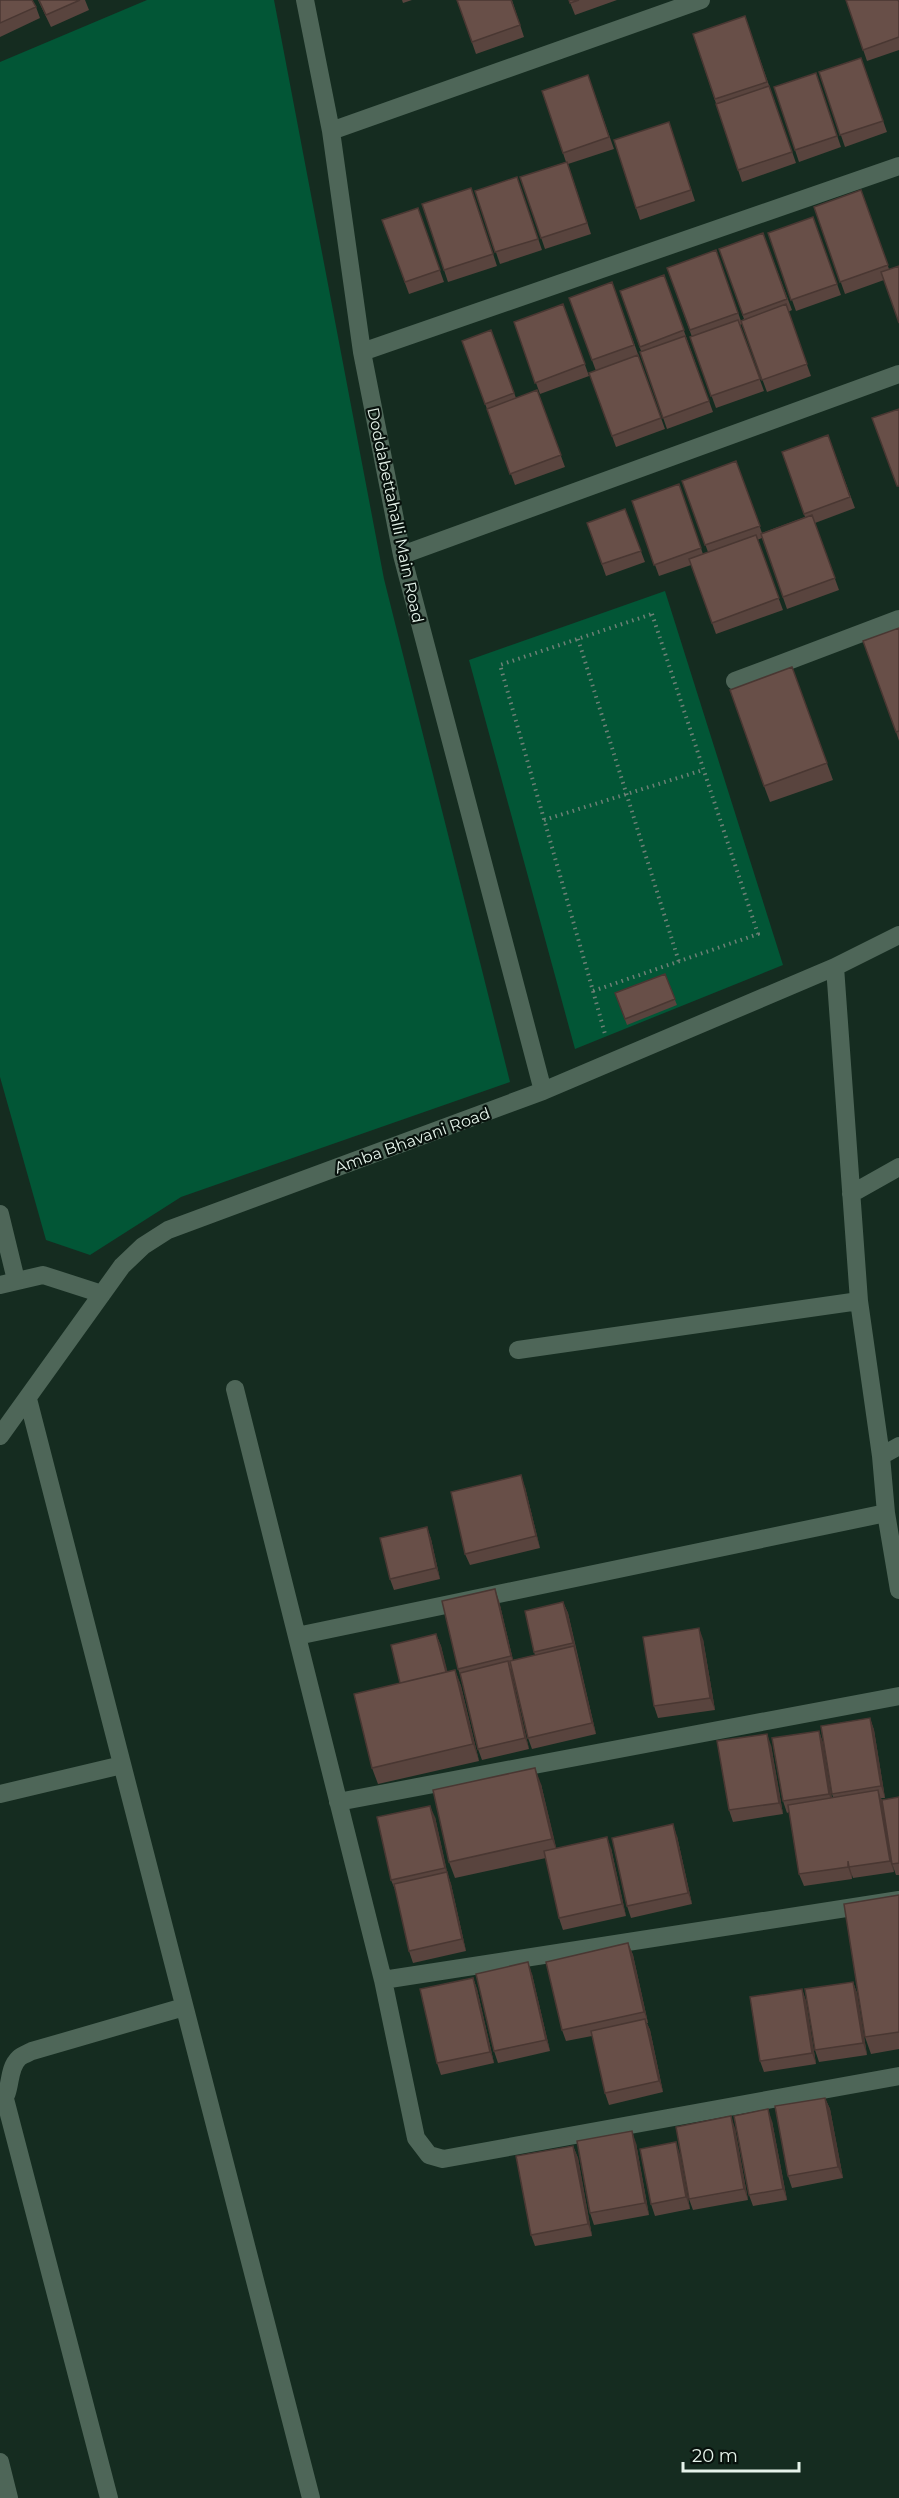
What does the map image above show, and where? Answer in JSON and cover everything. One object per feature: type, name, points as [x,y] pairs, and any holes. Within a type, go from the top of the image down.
[{"type":"street","name":"Doddabettahalli Main Road","points":[[305,0],[331,131],[362,352],[402,555],[543,1091]]},
{"type":"street","points":[[331,131],[701,0]]},
{"type":"street","points":[[362,352],[899,166]]},
{"type":"street","points":[[402,555],[899,374]]},
{"type":"street","points":[[735,681],[899,619]]},
{"type":"street","name":"Amba Bhavani Road","points":[[0,1437],[122,1266],[144,1246],[168,1230],[543,1091],[835,967],[899,935]]},
{"type":"street","points":[[835,967],[859,1301],[881,1456],[886,1513],[899,1590]]},
{"type":"street","points":[[851,1194],[899,1167]]},
{"type":"street","points":[[0,1214],[8,1282],[43,1275],[102,1294]]},
{"type":"street","points":[[518,1350],[859,1301]]},
{"type":"street","points":[[235,1389],[383,1980],[416,2138],[429,2155],[443,2159],[899,2076]]},
{"type":"street","points":[[28,1399],[311,2498]]},
{"type":"street","points":[[881,1456],[899,1446]]},
{"type":"street","points":[[297,1636],[886,1513]]},
{"type":"street","points":[[338,1802],[899,1696]]},
{"type":"street","points":[[0,1794],[122,1765]]},
{"type":"street","points":[[383,1980],[899,1899]]},
{"type":"street","points":[[109,2498],[3,2101],[12,2070],[18,2059],[32,2051],[184,2007]]},
{"type":"street","points":[[0,2462],[9,2498]]},
{"type":"path","points":[[592,991],[759,934],[652,614],[500,664],[592,991],[613,1062]]},
{"type":"path","points":[[578,639],[679,962]]},
{"type":"path","points":[[544,820],[703,770]]},
{"type":"green space","points":[[147,0],[274,0],[384,579],[510,1082],[181,1197],[90,1255],[46,1240],[0,1077],[0,62]]},
{"type":"green space","points":[[665,591],[783,965],[575,1049],[469,660]]},
{"type":"building","points":[[0,0],[32,0],[36,7],[0,23]]},
{"type":"building","points":[[39,0],[80,0],[46,15]]},
{"type":"building","points":[[457,0],[511,0],[520,25],[472,42]]},
{"type":"building","points":[[846,0],[898,0],[899,37],[863,50]]},
{"type":"building","points":[[745,16],[767,82],[715,99],[693,34]]},
{"type":"building","points":[[861,58],[883,121],[840,135],[819,72]]},
{"type":"building","points":[[816,73],[837,136],[795,150],[774,87]]},
{"type":"building","points":[[588,75],[609,137],[563,153],[542,91]]},
{"type":"building","points":[[769,86],[792,152],[738,170],[716,104]]},
{"type":"building","points":[[669,122],[691,190],[636,208],[614,140]]},
{"type":"building","points":[[567,162],[587,223],[541,238],[520,177]]},
{"type":"building","points":[[517,177],[538,239],[495,252],[475,191]]},
{"type":"building","points":[[471,188],[493,254],[444,270],[422,204]]},
{"type":"building","points":[[861,190],[888,265],[840,282],[814,207]]},
{"type":"building","points":[[418,208],[440,270],[405,282],[382,220]]},
{"type":"building","points":[[813,217],[837,284],[791,300],[768,233]]},
{"type":"building","points":[[763,233],[787,299],[743,315],[719,249]]},
{"type":"building","points":[[716,250],[738,313],[690,330],[667,268]]},
{"type":"building","points":[[899,266],[899,323],[881,272]]},
{"type":"building","points":[[664,275],[684,330],[640,347],[620,291]]},
{"type":"building","points":[[612,282],[634,345],[592,360],[569,298]]},
{"type":"building","points":[[563,304],[585,364],[535,383],[514,322]]},
{"type":"building","points":[[786,304],[807,364],[762,380],[741,321]]},
{"type":"building","points":[[738,320],[760,379],[711,396],[690,337]]},
{"type":"building","points":[[491,330],[514,393],[485,404],[462,341]]},
{"type":"building","points":[[685,336],[709,401],[663,418],[640,352]]},
{"type":"building","points":[[638,355],[661,418],[612,436],[589,373]]},
{"type":"building","points":[[537,390],[561,455],[510,474],[487,409]]},
{"type":"building","points":[[899,409],[899,486],[897,486],[872,418]]},
{"type":"building","points":[[828,435],[850,497],[804,514],[782,452]]},
{"type":"building","points":[[736,461],[760,526],[705,545],[682,481]]},
{"type":"building","points":[[679,484],[701,548],[654,565],[632,501]]},
{"type":"building","points":[[625,509],[641,551],[602,564],[587,523]]},
{"type":"building","points":[[812,515],[835,578],[783,597],[761,534]]},
{"type":"building","points":[[756,535],[779,598],[712,623],[689,559]]},
{"type":"building","points":[[899,628],[899,731],[896,732],[863,641]]},
{"type":"building","points":[[792,667],[827,763],[764,786],[730,690]]},
{"type":"building","points":[[665,974],[675,999],[625,1019],[615,993]]},
{"type":"building","points":[[521,1475],[536,1536],[465,1554],[451,1492]]},
{"type":"building","points":[[427,1527],[436,1568],[390,1579],[380,1538]]},
{"type":"building","points":[[495,1589],[511,1656],[458,1669],[442,1601]]},
{"type":"building","points":[[563,1602],[573,1643],[534,1652],[525,1611]]},
{"type":"building","points":[[699,1628],[710,1698],[654,1706],[643,1637]]},
{"type":"building","points":[[436,1634],[446,1672],[400,1683],[391,1645]]},
{"type":"building","points":[[574,1646],[592,1723],[528,1738],[510,1661]]},
{"type":"building","points":[[508,1661],[525,1738],[478,1749],[460,1673]]},
{"type":"building","points":[[455,1670],[473,1744],[372,1768],[354,1694]]},
{"type":"building","points":[[870,1718],[881,1786],[832,1794],[821,1726]]},
{"type":"building","points":[[819,1731],[829,1794],[783,1801],[772,1738]]},
{"type":"building","points":[[767,1734],[779,1803],[729,1810],[717,1741]]},
{"type":"building","points":[[535,1768],[552,1839],[449,1862],[433,1790]]},
{"type":"building","points":[[878,1790],[890,1861],[849,1867],[848,1861],[848,1867],[799,1874],[788,1805]]},
{"type":"building","points":[[899,1797],[899,1863],[892,1864],[882,1800]]},
{"type":"building","points":[[430,1806],[445,1868],[391,1880],[377,1817]]},
{"type":"building","points":[[673,1824],[688,1893],[627,1906],[612,1838]]},
{"type":"building","points":[[607,1837],[622,1904],[559,1918],[544,1851]]},
{"type":"building","points":[[447,1872],[462,1939],[409,1951],[394,1884]]},
{"type":"building","points":[[899,1895],[899,2032],[865,2037],[844,1904]]},
{"type":"building","points":[[628,1943],[644,2012],[562,2030],[546,1962]]},
{"type":"building","points":[[528,1962],[546,2040],[494,2051],[476,1974]]},
{"type":"building","points":[[473,1978],[490,2052],[437,2063],[420,1989]]},
{"type":"building","points":[[853,1982],[863,2043],[815,2050],[805,1989]]},
{"type":"building","points":[[802,1989],[812,2053],[760,2061],[750,1997]]},
{"type":"building","points":[[645,2019],[659,2081],[605,2093],[591,2031]]},
{"type":"building","points":[[825,2098],[838,2167],[788,2176],[775,2106]]},
{"type":"building","points":[[768,2109],[783,2189],[749,2195],[734,2116]]},
{"type":"building","points":[[731,2116],[744,2189],[689,2199],[676,2127]]},
{"type":"building","points":[[632,2131],[645,2203],[590,2213],[577,2141]]},
{"type":"building","points":[[676,2142],[686,2197],[651,2204],[640,2149]]},
{"type":"building","points":[[573,2146],[588,2224],[531,2235],[516,2156]]}]
